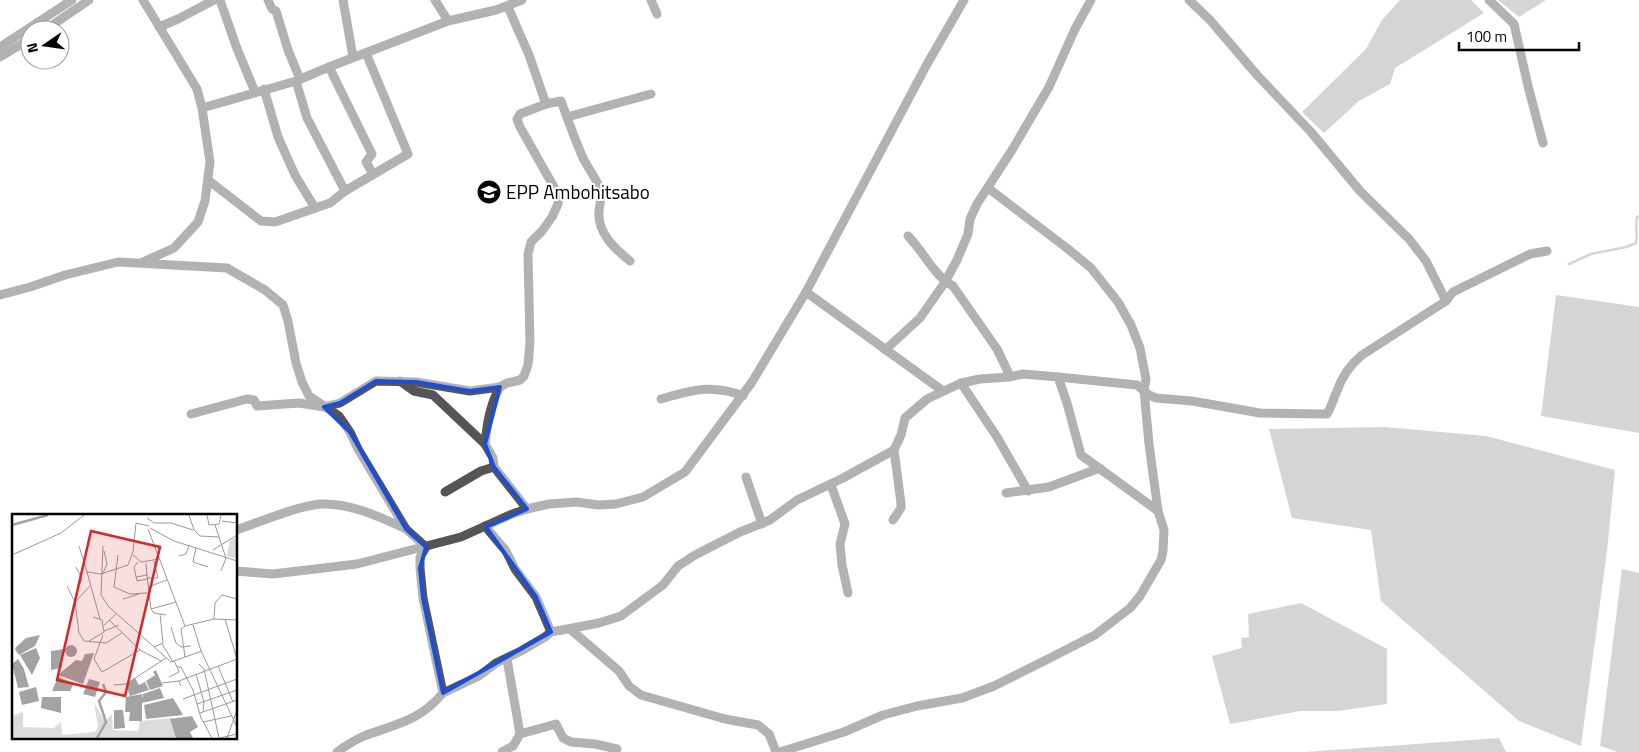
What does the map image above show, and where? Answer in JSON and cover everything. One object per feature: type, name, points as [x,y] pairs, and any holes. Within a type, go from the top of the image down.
[{"type":"street","points":[[0,57],[19,40],[72,0]]},
{"type":"street","points":[[60,20],[89,0]]},
{"type":"street","points":[[140,263],[174,248],[198,222],[205,202],[210,162],[202,108],[197,89],[143,0]]},
{"type":"street","points":[[159,27],[214,0]]},
{"type":"street","points":[[220,0],[255,92]]},
{"type":"street","points":[[268,0],[272,9],[276,11],[298,80],[307,118],[345,191]]},
{"type":"street","points":[[343,0],[352,57]]},
{"type":"street","points":[[435,0],[448,21]]},
{"type":"street","points":[[202,108],[298,80],[352,57],[448,21],[508,7],[522,0]]},
{"type":"street","points":[[651,0],[657,14]]},
{"type":"street","points":[[238,571],[273,574],[357,564],[461,537],[527,509],[549,504],[577,502],[598,505],[616,504],[643,497],[685,472],[743,396],[806,292],[926,66],[964,0]]},
{"type":"street","points":[[885,350],[920,318],[945,282],[968,234],[970,219],[977,204],[1049,87],[1075,29],[1091,0]]},
{"type":"street","points":[[1189,0],[1210,20],[1257,75],[1317,138],[1360,191],[1410,239],[1426,261],[1446,301]]},
{"type":"street","points":[[1489,0],[1514,24],[1528,86],[1544,143]]},
{"type":"street","points":[[508,7],[529,55],[546,104]]},
{"type":"street","points":[[0,47],[19,40]]},
{"type":"street","points":[[208,180],[261,221],[275,222],[330,203],[345,191],[408,154],[366,53]]},
{"type":"street","points":[[329,68],[372,154],[366,162],[373,174]]},
{"type":"street","points":[[264,90],[278,137],[295,175],[315,208]]},
{"type":"street","points":[[567,117],[651,94]]},
{"type":"street","points":[[191,414],[247,399],[254,400],[257,406],[299,403],[324,407],[340,403],[376,381],[416,382],[470,392],[500,387],[520,380],[524,376],[528,365],[530,343],[528,254],[531,242],[552,217],[558,204],[559,196],[520,128],[517,119],[520,114],[546,104],[561,101],[583,158],[599,186],[602,196],[599,213],[600,226],[618,251],[630,261]]},
{"type":"street","points":[[780,752],[844,732],[883,715],[917,706],[962,698],[994,686],[1095,635],[1130,608],[1140,596],[1161,560],[1164,530],[1158,511],[1149,444],[1144,390],[1146,380],[1136,336],[1124,312],[1091,268],[988,188]]},
{"type":"street","points":[[908,236],[945,282],[953,286],[997,349],[1009,377]]},
{"type":"street","points":[[893,520],[902,503],[894,450],[901,435],[905,418],[927,399],[961,383],[1023,374],[1137,385],[1156,398],[1260,413],[1327,414],[1351,364],[1362,355],[1446,301],[1453,292],[1530,254],[1547,251]]},
{"type":"street","points":[[0,295],[30,288],[65,274],[118,262],[227,268],[265,290],[283,305],[296,363],[309,396],[339,416],[406,529],[426,547]]},
{"type":"street","points":[[806,292],[943,391]]},
{"type":"street","points":[[1058,377],[1081,455],[1158,511]]},
{"type":"street","points":[[400,381],[414,391],[433,395],[485,444],[493,458],[494,467],[527,509]]},
{"type":"street","points":[[961,383],[997,437],[1028,491]]},
{"type":"street","points":[[485,444],[487,423],[495,396],[500,387]]},
{"type":"street","points":[[661,399],[685,392],[715,389],[728,390],[743,396]]},
{"type":"street","points":[[337,752],[363,737],[391,728],[420,715],[433,706],[443,693],[479,676],[496,663],[551,632],[600,623],[621,616],[663,585],[678,566],[740,532],[770,520],[796,500],[831,485],[894,450]]},
{"type":"street","points":[[445,492],[481,471],[494,467]]},
{"type":"street","points":[[1006,493],[1049,487],[1100,468]]},
{"type":"street","points":[[746,477],[762,524]]},
{"type":"street","points":[[831,485],[845,524],[840,544],[848,593]]},
{"type":"street","points":[[238,529],[310,506],[323,504],[336,505],[373,514],[406,529]]},
{"type":"street","points":[[485,526],[506,550],[515,569],[536,596],[551,632]]},
{"type":"street","points":[[426,547],[420,557],[421,583],[443,693]]},
{"type":"street","points":[[570,629],[620,671],[629,686],[640,695],[725,719],[758,726],[769,734],[776,752]]},
{"type":"street","points":[[502,752],[513,746],[520,734],[506,659]]},
{"type":"street","points":[[520,734],[556,724],[563,738],[571,742],[595,744],[616,749]]},
{"type":"highlighted area","points":[[376,381],[416,382],[470,391],[500,387],[485,444],[494,467],[527,509],[486,527],[536,597],[551,632],[443,693],[423,598],[420,568],[426,547],[406,529],[350,432],[324,407],[340,403]]},
{"type":"shaded area","points":[[1400,0],[1471,0],[1484,13],[1395,68],[1390,84],[1359,101],[1324,133],[1302,112],[1366,49],[1382,20]]},
{"type":"shaded area","points":[[1498,0],[1546,0],[1519,17]]},
{"type":"shaded area","points":[[1556,295],[1639,307],[1639,433],[1541,416]]},
{"type":"shaded area","points":[[1385,427],[1486,436],[1615,470],[1607,551],[1581,746],[1519,721],[1381,601],[1371,530],[1292,518],[1269,429]]},
{"type":"shaded area","points":[[1622,569],[1639,573],[1639,752],[1618,752],[1600,746]]},
{"type":"shaded area","points":[[1301,603],[1387,649],[1387,704],[1338,711],[1300,711],[1230,724],[1212,656],[1242,648],[1241,638],[1249,637],[1248,614]]},
{"type":"shaded area","points":[[1499,738],[1506,752],[1305,752]]},
{"type":"waterway","points":[[1569,264],[1591,254],[1626,247],[1636,243],[1636,220],[1639,216]]},
{"type":"place","name":"EPP Ambohitsabo","points":[[489,192]]}]
